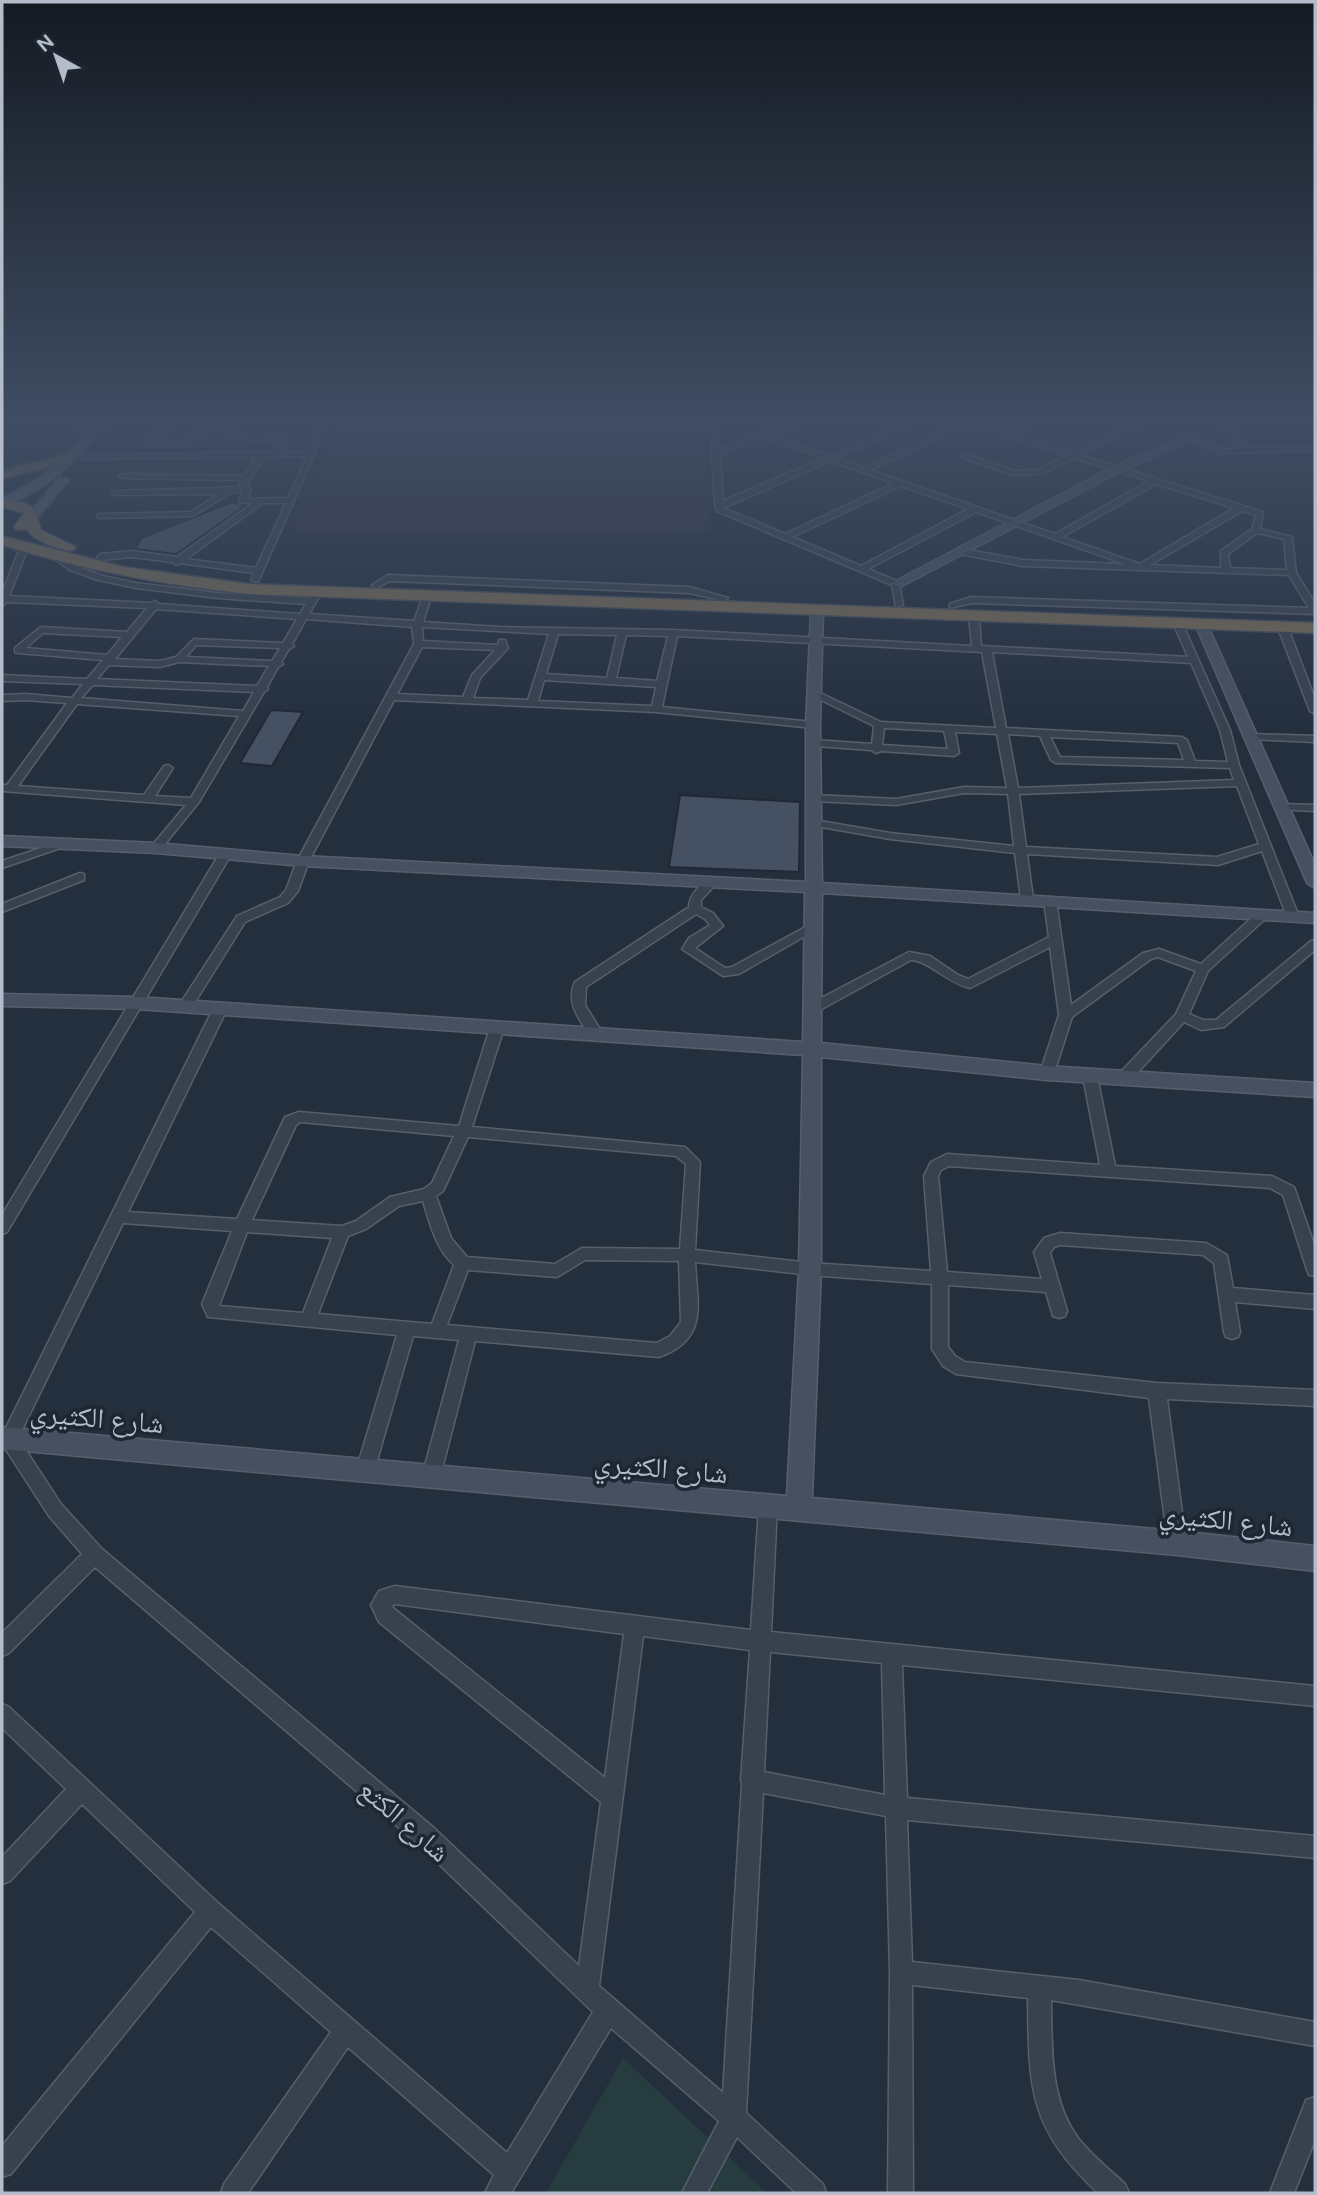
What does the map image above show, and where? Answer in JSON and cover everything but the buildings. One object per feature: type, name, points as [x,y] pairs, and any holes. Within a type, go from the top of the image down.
[{"type":"highway","points":[[2,534],[26,523]]},
{"type":"highway","points":[[33,523],[35,532],[101,556],[165,569],[376,585],[1311,619]]},
{"type":"highway","points":[[2,540],[49,555],[201,585],[315,597],[427,597],[1283,628],[1311,619]]},
{"type":"highway","points":[[2,554],[49,555]]},
{"type":"street","points":[[176,562],[230,523]]},
{"type":"street","points":[[101,556],[132,554],[257,576],[281,523]]},
{"type":"street","points":[[755,523],[896,584],[1013,524],[1057,536],[1141,567]]},
{"type":"street","points":[[786,536],[813,523]]},
{"type":"street","points":[[859,570],[948,523]]},
{"type":"street","points":[[1057,536],[1079,523]]},
{"type":"street","points":[[1141,567],[1215,523]]},
{"type":"street","points":[[1226,570],[1224,554],[1256,530],[1258,523]]},
{"type":"street","points":[[1256,530],[1288,537],[1292,573],[1311,619]]},
{"type":"street","points":[[963,552],[992,560],[1023,563],[1292,573]]},
{"type":"street","points":[[22,553],[4,601],[151,607],[416,626],[554,632],[673,633],[1194,660]]},
{"type":"street","points":[[49,555],[63,565],[83,573],[169,591],[238,600],[315,597]]},
{"type":"street","points":[[896,584],[899,605]]},
{"type":"street","points":[[6,789],[151,607],[169,591]]},
{"type":"street","points":[[156,848],[194,802],[289,646],[301,618],[315,597]]},
{"type":"street","points":[[184,1007],[241,919],[284,900],[292,891],[303,861],[394,697],[419,644],[416,626],[427,597]]},
{"type":"street","points":[[799,1509],[810,1269],[817,611]]},
{"type":"street","points":[[974,617],[1013,792],[1027,899]]},
{"type":"street","points":[[1179,625],[1225,730],[1234,765],[1293,917]]},
{"type":"street","points":[[1202,626],[1315,883]]},
{"type":"street","points":[[1283,628],[1315,711]]},
{"type":"street","points":[[130,635],[41,630],[18,650],[160,664],[179,659],[278,664]]},
{"type":"street","points":[[500,630],[503,648]]},
{"type":"street","points":[[611,681],[622,631]]},
{"type":"street","points":[[532,703],[554,632]]},
{"type":"street","points":[[656,709],[673,633]]},
{"type":"street","points":[[179,659],[194,642],[289,646]]},
{"type":"street","points":[[419,644],[503,648]]},
{"type":"street","points":[[467,700],[475,677],[503,648]]},
{"type":"street","points":[[541,677],[661,684]]},
{"type":"street","points":[[2,678],[263,689]]},
{"type":"street","points":[[816,695],[879,725],[1182,740],[1191,762]]},
{"type":"street","points":[[394,697],[656,709],[814,734],[876,750],[954,753],[948,729]]},
{"type":"street","points":[[2,698],[247,714]]},
{"type":"street","points":[[876,750],[879,725]]},
{"type":"street","points":[[1044,734],[1056,760],[1234,765]]},
{"type":"street","points":[[1251,737],[1315,739]]},
{"type":"street","points":[[147,799],[168,768]]},
{"type":"street","points":[[814,798],[896,802],[964,790],[1013,792],[1241,783]]},
{"type":"street","points":[[6,789],[194,802]]},
{"type":"street","points":[[1280,807],[1315,808]]},
{"type":"street","points":[[814,823],[890,836],[1020,850],[1218,861],[1265,846]]},
{"type":"street","points":[[2,841],[156,848],[303,861],[1027,899],[1315,918]]},
{"type":"street","points":[[2,865],[62,844]]},
{"type":"street","points":[[2,1228],[8,1205],[137,1003],[226,853]]},
{"type":"street","points":[[2,908],[80,877]]},
{"type":"street","points":[[695,909],[695,899],[712,882]]},
{"type":"street","points":[[1047,1073],[1066,1015],[1049,901]]},
{"type":"street","points":[[695,909],[709,916],[717,926],[693,941],[688,949],[723,972],[735,971],[813,928]]},
{"type":"street","points":[[596,1034],[577,1004],[576,995],[580,985],[695,909]]},
{"type":"street","points":[[1123,1079],[1182,1016],[1203,969],[1261,916]]},
{"type":"street","points":[[813,1008],[909,956],[919,955],[960,983],[970,984],[1055,939]]},
{"type":"street","points":[[1182,1016],[1201,1025],[1219,1024],[1315,944]]},
{"type":"street","points":[[1066,1015],[1146,956],[1159,953],[1203,969]]},
{"type":"street","points":[[2,1000],[137,1003],[596,1034],[813,1049],[1123,1079],[1315,1090]]},
{"type":"street","points":[[6,1438],[220,1009]]},
{"type":"street","points":[[118,1217],[342,1232],[361,1225],[395,1201],[428,1194],[438,1187],[464,1131],[497,1028]]},
{"type":"street","points":[[1090,1076],[1110,1172]]},
{"type":"street","points":[[294,1118],[464,1131],[680,1151],[693,1162],[687,1255],[689,1324],[676,1341],[659,1350],[214,1312],[211,1309],[241,1227],[290,1121],[294,1118]]},
{"type":"street","points":[[1315,1270],[1289,1191],[1281,1185],[947,1160],[936,1166],[930,1176],[940,1279],[940,1349],[949,1361],[962,1369],[1157,1391],[1315,1398]]},
{"type":"street","points":[[428,1194],[447,1246],[454,1257],[463,1263],[557,1272],[582,1254],[687,1255],[810,1269],[1049,1286]]},
{"type":"street","points":[[309,1320],[342,1232]]},
{"type":"street","points":[[1059,1311],[1049,1286],[1042,1252],[1049,1242],[1060,1239],[1206,1249],[1221,1260],[1232,1332]]},
{"type":"street","points":[[438,1331],[463,1263]]},
{"type":"street","points":[[1226,1294],[1315,1302]]},
{"type":"street","points":[[365,1471],[407,1329]]},
{"type":"street","points":[[431,1477],[468,1334]]},
{"type":"street","points":[[1157,1391],[1177,1543]]},
{"type":"street","name":"شارع الكثيري","points":[[6,1438],[1177,1543],[1315,1559]]},
{"type":"street","name":"شارع الكثع","points":[[6,1438],[55,1510],[94,1555],[426,1836],[587,1991],[734,2118],[814,2193]]},
{"type":"street","points":[[694,2193],[734,2118],[768,1507]]},
{"type":"street","points":[[2,1646],[94,1555]]},
{"type":"street","points":[[612,1797],[386,1615],[382,1605],[386,1598],[395,1595],[760,1641],[1315,1696]]},
{"type":"street","points":[[587,1991],[635,1625]]},
{"type":"street","points":[[892,1653],[901,1972],[900,2193]]},
{"type":"street","points":[[2,1714],[210,1911],[510,2172]]},
{"type":"street","points":[[751,1780],[897,1808],[1315,1847]]},
{"type":"street","points":[[2,1873],[81,1788]]},
{"type":"street","points":[[2,2165],[210,1911]]},
{"type":"street","points":[[901,1972],[1039,1990],[1079,1992],[1315,2034]]},
{"type":"street","points":[[1039,1990],[1044,2090],[1052,2115],[1069,2146],[1116,2193]]},
{"type":"street","points":[[497,2193],[608,2010]]},
{"type":"street","points":[[233,2193],[346,2030]]},
{"type":"street","points":[[1282,2193],[1315,2109]]},
{"type":"shaded area","points":[[294,523],[710,523],[711,532],[290,533]]},
{"type":"green space","points":[[623,2058],[767,2193],[546,2193]]}]
